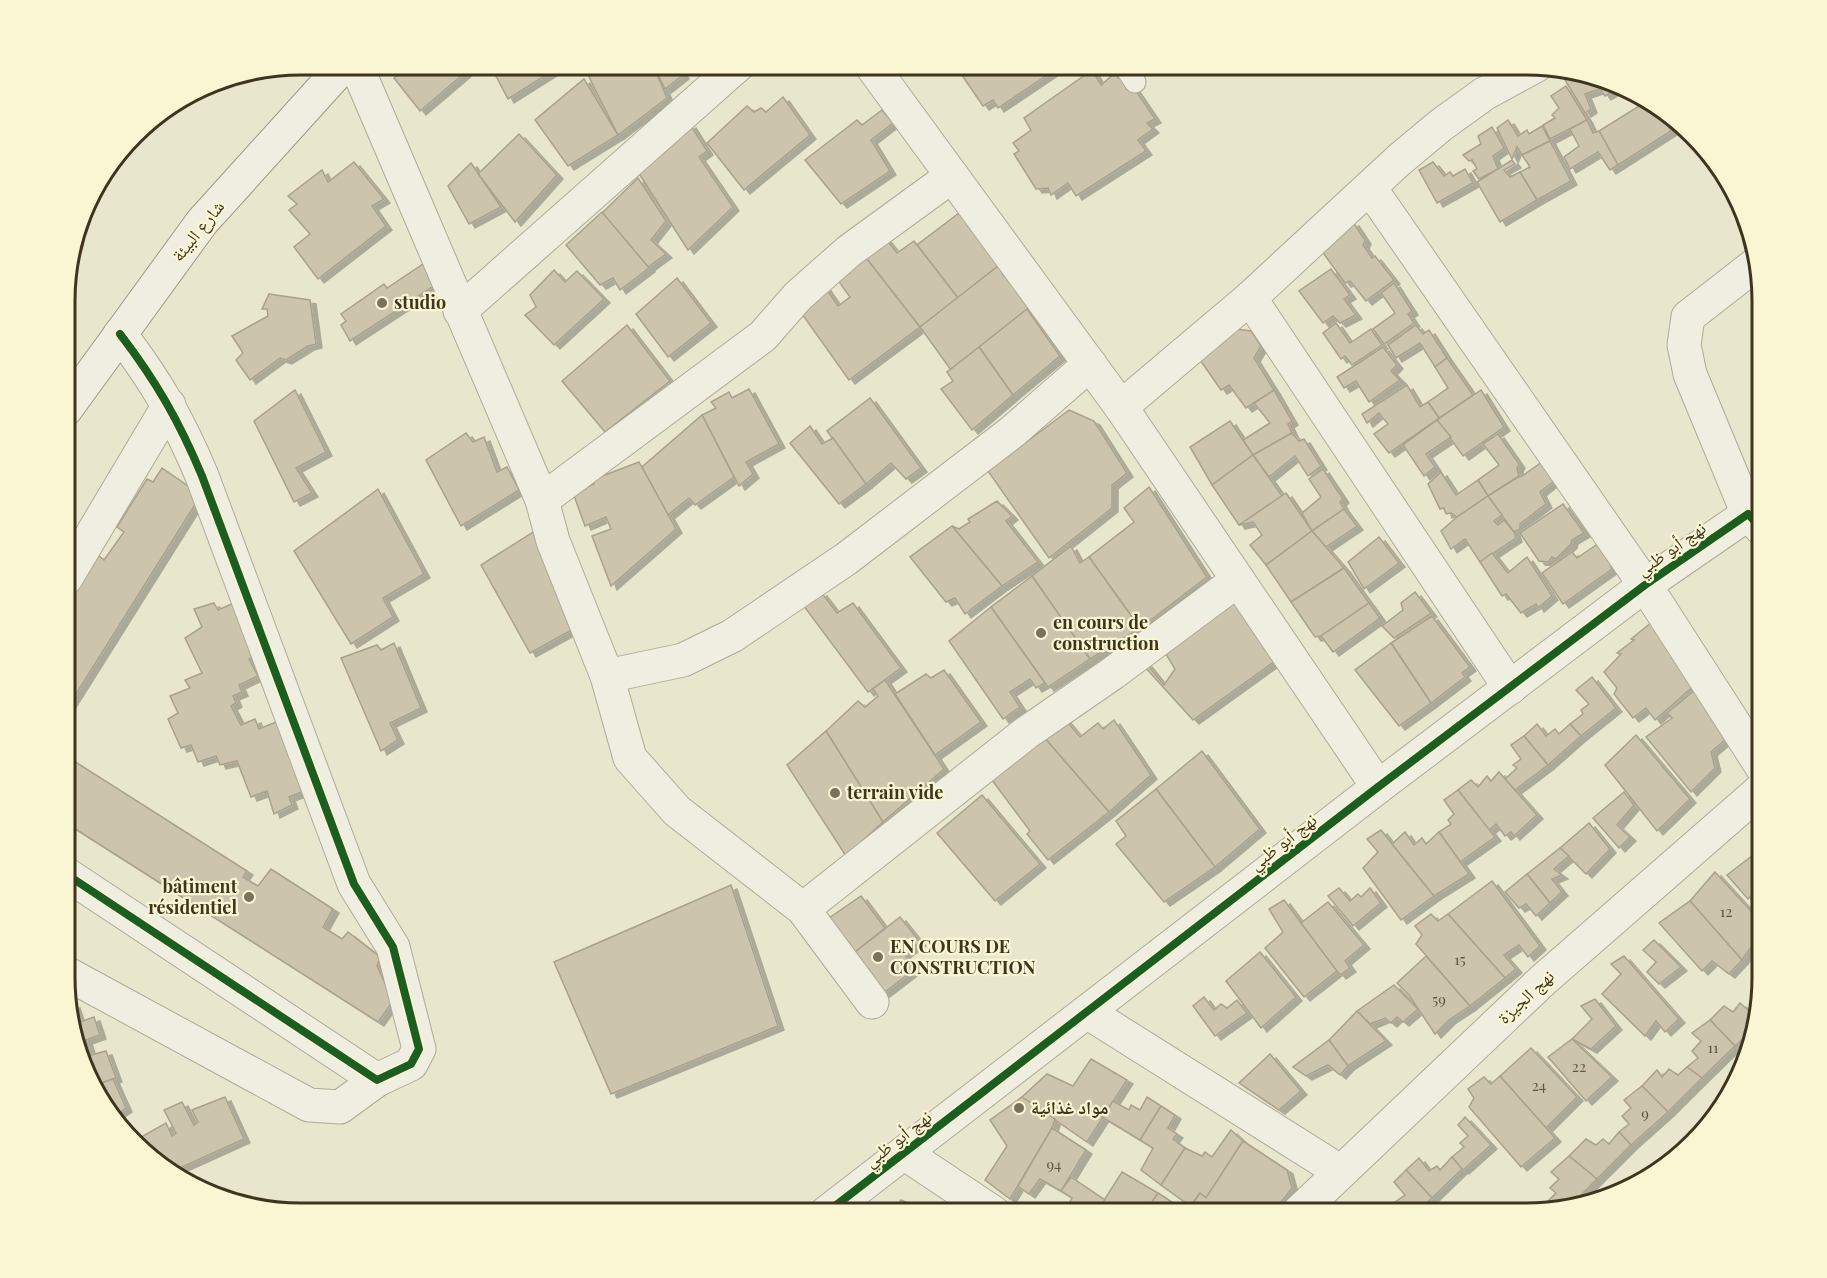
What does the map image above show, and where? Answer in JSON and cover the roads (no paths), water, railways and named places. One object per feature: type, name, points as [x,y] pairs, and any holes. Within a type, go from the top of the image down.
[{"type":"street","name":"شارع البيئة","points":[[75,396],[202,222],[334,75]]},
{"type":"street","points":[[361,75],[542,500],[553,541],[607,676],[630,758],[677,811],[804,909],[872,1002]]},
{"type":"street","points":[[460,310],[727,75]]},
{"type":"street","points":[[878,75],[1121,406],[1378,787]]},
{"type":"street","points":[[1121,406],[1250,298],[1399,160],[1441,125],[1484,94],[1519,75]]},
{"type":"street","points":[[542,500],[763,336],[798,296],[849,251],[952,176]]},
{"type":"street","points":[[1370,188],[1645,585],[1752,751]]},
{"type":"street","points":[[1750,268],[1688,317],[1684,345],[1690,374],[1752,514]]},
{"type":"street","points":[[1250,298],[1510,688]]},
{"type":"street","points":[[75,978],[309,1105],[340,1107],[377,1080],[411,1064],[418,1049],[393,947],[354,884],[187,439],[146,368],[120,334]]},
{"type":"street","points":[[607,676],[683,660],[732,636],[846,559],[1012,432],[1090,364]]},
{"type":"street","points":[[75,563],[169,405]]},
{"type":"street","name":"نهج أبو ظبي","points":[[839,1203],[1378,787],[1645,585],[1752,523]]},
{"type":"street","points":[[804,909],[1026,733],[1113,673],[1238,580]]},
{"type":"street","name":"نهج الجيزة","points":[[1308,1203],[1542,981],[1752,798]]},
{"type":"street","points":[[75,880],[377,1080]]},
{"type":"street","points":[[1087,1012],[1341,1172]]},
{"type":"street","points":[[904,1153],[979,1203]]},
{"type":"place","name":"studio","points":[[382,303]]},
{"type":"place","name":"en cours de construction","points":[[1041,633]]},
{"type":"place","name":"terrain vide","points":[[835,793]]},
{"type":"place","name":"bâtiment résidentiel","points":[[249,897]]},
{"type":"place","name":"EN COURS DE CONSTRUCTION","points":[[878,957]]},
{"type":"place","name":"مواد غذائية","points":[[1019,1108]]}]
